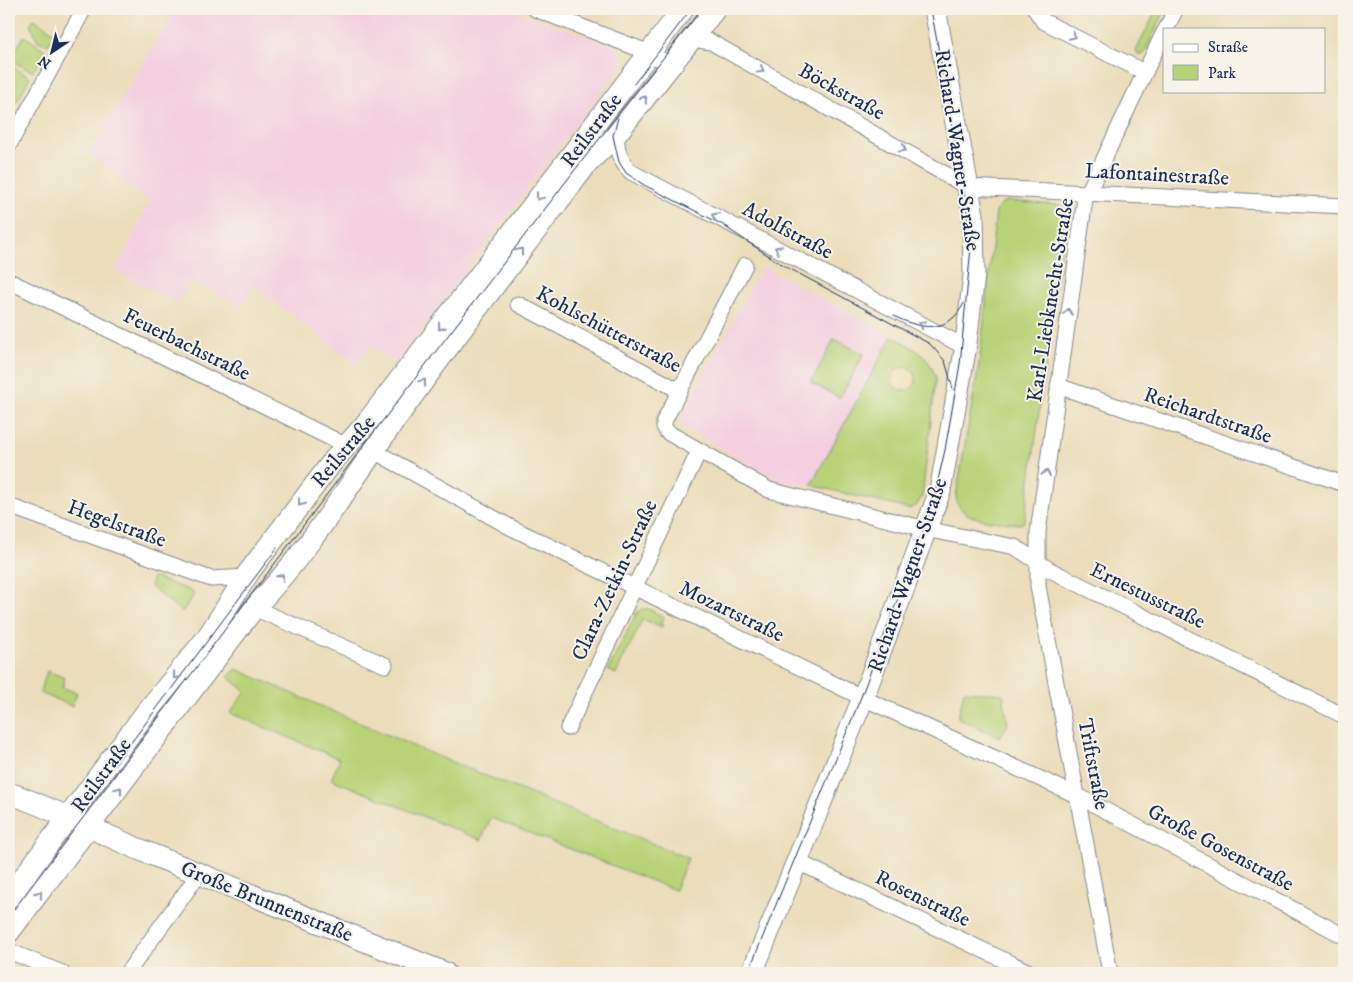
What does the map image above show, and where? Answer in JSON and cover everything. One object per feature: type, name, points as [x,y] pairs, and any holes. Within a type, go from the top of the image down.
[{"type":"street","points":[[9,144],[84,9]]},
{"type":"street","points":[[535,9],[650,53],[671,66]]},
{"type":"street","name":"Reilstraße","points":[[9,897],[144,715],[207,638],[246,577],[365,425],[683,9]]},
{"type":"street","name":"Reilstraße","points":[[9,932],[89,829],[254,608],[272,589],[356,479],[434,366],[586,165],[617,132],[715,9]]},
{"type":"street","name":"Richard-Wagner-Straße","points":[[752,973],[863,698],[927,530],[940,490],[965,347],[975,261],[974,231],[968,187],[936,9]]},
{"type":"street","points":[[1035,9],[1043,21],[1144,72]]},
{"type":"street","name":"Karl-Liebknecht-Straße","points":[[1166,28],[1176,9]]},
{"type":"street","name":"Karl-Liebknecht-Straße","points":[[1037,562],[1038,532],[1084,199],[1163,34]]},
{"type":"street","name":"Böckstraße","points":[[692,39],[711,42],[968,187]]},
{"type":"street","name":"Adolfstraße","points":[[617,132],[617,148],[622,163],[630,172],[965,347]]},
{"type":"street","name":"Lafontainestraße","points":[[968,187],[1344,206]]},
{"type":"street","points":[[680,390],[745,265]]},
{"type":"street","name":"Feuerbachstraße","points":[[9,281],[347,446]]},
{"type":"street","name":"Kohlschütterstraße","points":[[518,304],[680,390]]},
{"type":"street","name":"Reichardtstraße","points":[[1058,386],[1344,484]]},
{"type":"street","name":"Ernestusstraße","points":[[680,390],[664,421],[664,427],[667,432],[769,490],[927,530],[1015,548],[1050,570],[1344,716]]},
{"type":"street","name":"Mozartstraße","points":[[374,451],[510,527],[863,698],[1078,796]]},
{"type":"street","name":"Clara-Zetkin-Straße","points":[[568,728],[699,451]]},
{"type":"street","name":"Hegelstraße","points":[[9,506],[211,579],[246,577]]},
{"type":"street","name":"Triftstraße","points":[[1037,562],[1038,586],[1110,973]]},
{"type":"street","points":[[211,579],[222,592],[226,606]]},
{"type":"street","points":[[254,608],[385,665]]},
{"type":"street","name":"Große Brunnenstraße","points":[[9,793],[69,817],[89,829],[445,973]]},
{"type":"street","name":"Große Gosenstraße","points":[[1078,796],[1344,936]]},
{"type":"street","name":"Rosenstraße","points":[[798,862],[1030,973]]},
{"type":"street","points":[[127,973],[199,874]]},
{"type":"street","points":[[9,951],[62,973]]},
{"type":"shaded area","points":[[176,9],[509,9],[617,47],[623,63],[396,363],[371,344],[356,364],[253,286],[242,307],[192,281],[176,303],[116,271],[150,202],[89,153]]},
{"type":"shaded area","points":[[762,266],[892,336],[811,485],[785,483],[685,429],[681,424],[681,418]]},
{"type":"green space","points":[[1157,9],[1166,9],[1144,54],[1139,56],[1136,51]]},
{"type":"green space","points":[[34,19],[55,33],[48,45],[38,41],[30,24]]},
{"type":"green space","points":[[24,36],[45,50],[33,72],[10,60]]},
{"type":"green space","points":[[9,65],[30,77],[17,102],[9,97]]},
{"type":"green space","points":[[1006,201],[1060,205],[1064,207],[1066,214],[1025,518],[1023,523],[1019,524],[991,521],[971,516],[958,505],[956,496],[979,365],[996,212],[1000,205]]},
{"type":"green space","points":[[892,336],[919,352],[929,363],[936,378],[922,497],[916,506],[908,509],[811,485]]},
{"type":"green space","points":[[834,339],[864,354],[840,398],[811,383]]},
{"type":"green space","points":[[153,577],[191,591],[194,595],[182,612],[150,586]]},
{"type":"green space","points":[[642,609],[649,609],[664,617],[660,624],[663,625],[661,628],[643,619],[616,674],[608,670],[637,612]]},
{"type":"green space","points":[[236,669],[420,749],[688,858],[675,890],[491,818],[481,840],[331,779],[340,759],[230,713],[246,691],[228,677]]},
{"type":"green space","points":[[47,671],[65,678],[62,687],[77,693],[72,706],[40,693]]},
{"type":"green space","points":[[964,691],[1003,694],[1008,725],[999,737],[958,718]]},
{"type":"sand","points":[[904,367],[909,368],[915,374],[915,384],[909,390],[904,391],[899,390],[893,384],[892,379],[893,374],[899,368]]},
{"type":"tram line","points":[[634,84],[691,9]]},
{"type":"tram line","points":[[9,916],[358,453],[574,171],[702,9]]},
{"type":"tram line","points":[[748,973],[861,697],[931,510],[945,450],[960,364],[971,247],[963,183],[931,9]]},
{"type":"tram line","points":[[618,118],[613,136],[619,162],[626,173],[644,185],[729,228]]},
{"type":"tram line","points":[[724,226],[781,264],[930,344],[945,361],[953,389]]},
{"type":"tram line","points":[[894,316],[914,324],[934,326],[951,320],[964,303]]},
{"type":"tram line","points":[[94,792],[277,548]]}]
